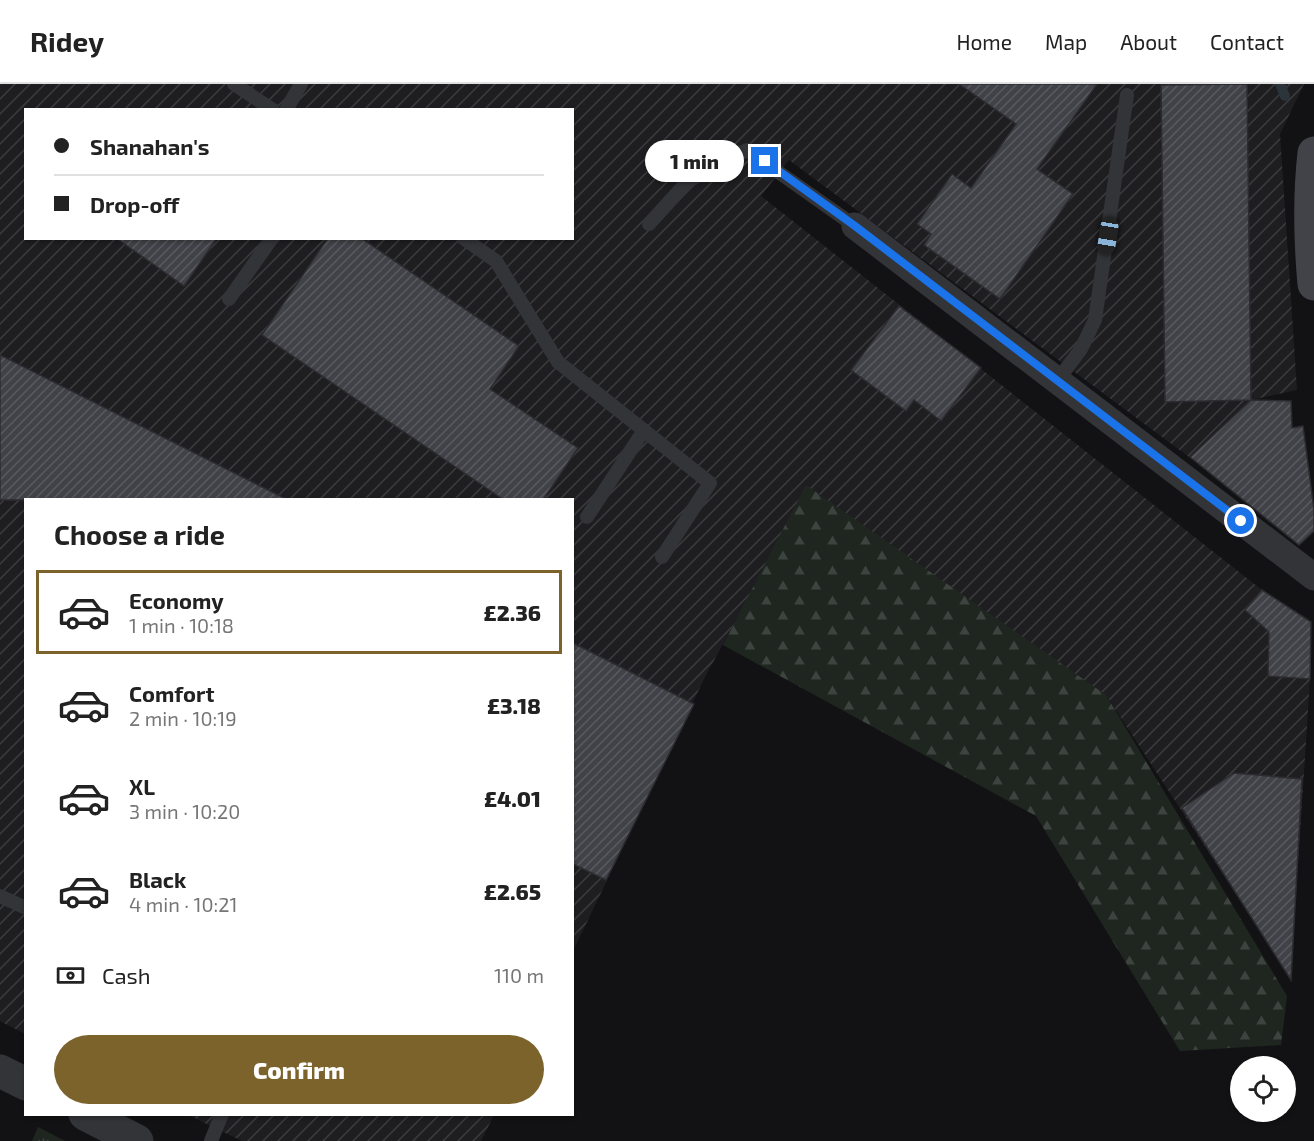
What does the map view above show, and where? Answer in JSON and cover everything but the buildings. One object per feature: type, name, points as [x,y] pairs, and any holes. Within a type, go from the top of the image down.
[{"type":"main road","points":[[1314,153],[1310,184],[1310,241],[1314,284]]},
{"type":"street","points":[[855,226],[1314,577]]},
{"type":"street","points":[[0,1071],[24,1083]]},
{"type":"street","points":[[89,1116],[137,1141]]},
{"type":"lane","points":[[234,84],[270,108]]},
{"type":"lane","points":[[286,108],[301,84]]},
{"type":"lane","points":[[1057,381],[1082,349],[1095,320],[1127,94]]},
{"type":"lane","points":[[650,224],[688,181],[747,150],[855,226]]},
{"type":"lane","points":[[229,299],[271,240]]},
{"type":"lane","points":[[466,240],[496,261],[558,362],[710,483],[662,557]]},
{"type":"lane","points":[[587,517],[644,430]]},
{"type":"lane","points":[[0,895],[24,897]]},
{"type":"lane","points":[[0,895],[24,907]]},
{"type":"lane","points":[[211,1141],[221,1116]]},
{"type":"shaded area","points":[[0,84],[1304,84],[1280,134],[1297,390],[1251,400],[1189,457],[789,160],[761,196],[1262,590],[1245,610],[1269,632],[1268,675],[1310,679],[1292,960],[1277,957],[1106,695],[733,626],[706,675],[574,949],[574,498],[24,498],[24,1033],[0,1021]]},
{"type":"shaded area","points":[[190,1116],[494,1116],[481,1141],[242,1141]]},
{"type":"green space","points":[[806,485],[1106,695],[1287,996],[1281,1045],[1180,1051],[1036,816],[723,645]]},
{"type":"green space","points":[[38,1127],[65,1141],[32,1141]]},
{"type":"waterway","points":[[1280,84],[1285,96]]},
{"type":"route","points":[[765,161],[855,226],[1241,521]]}]
